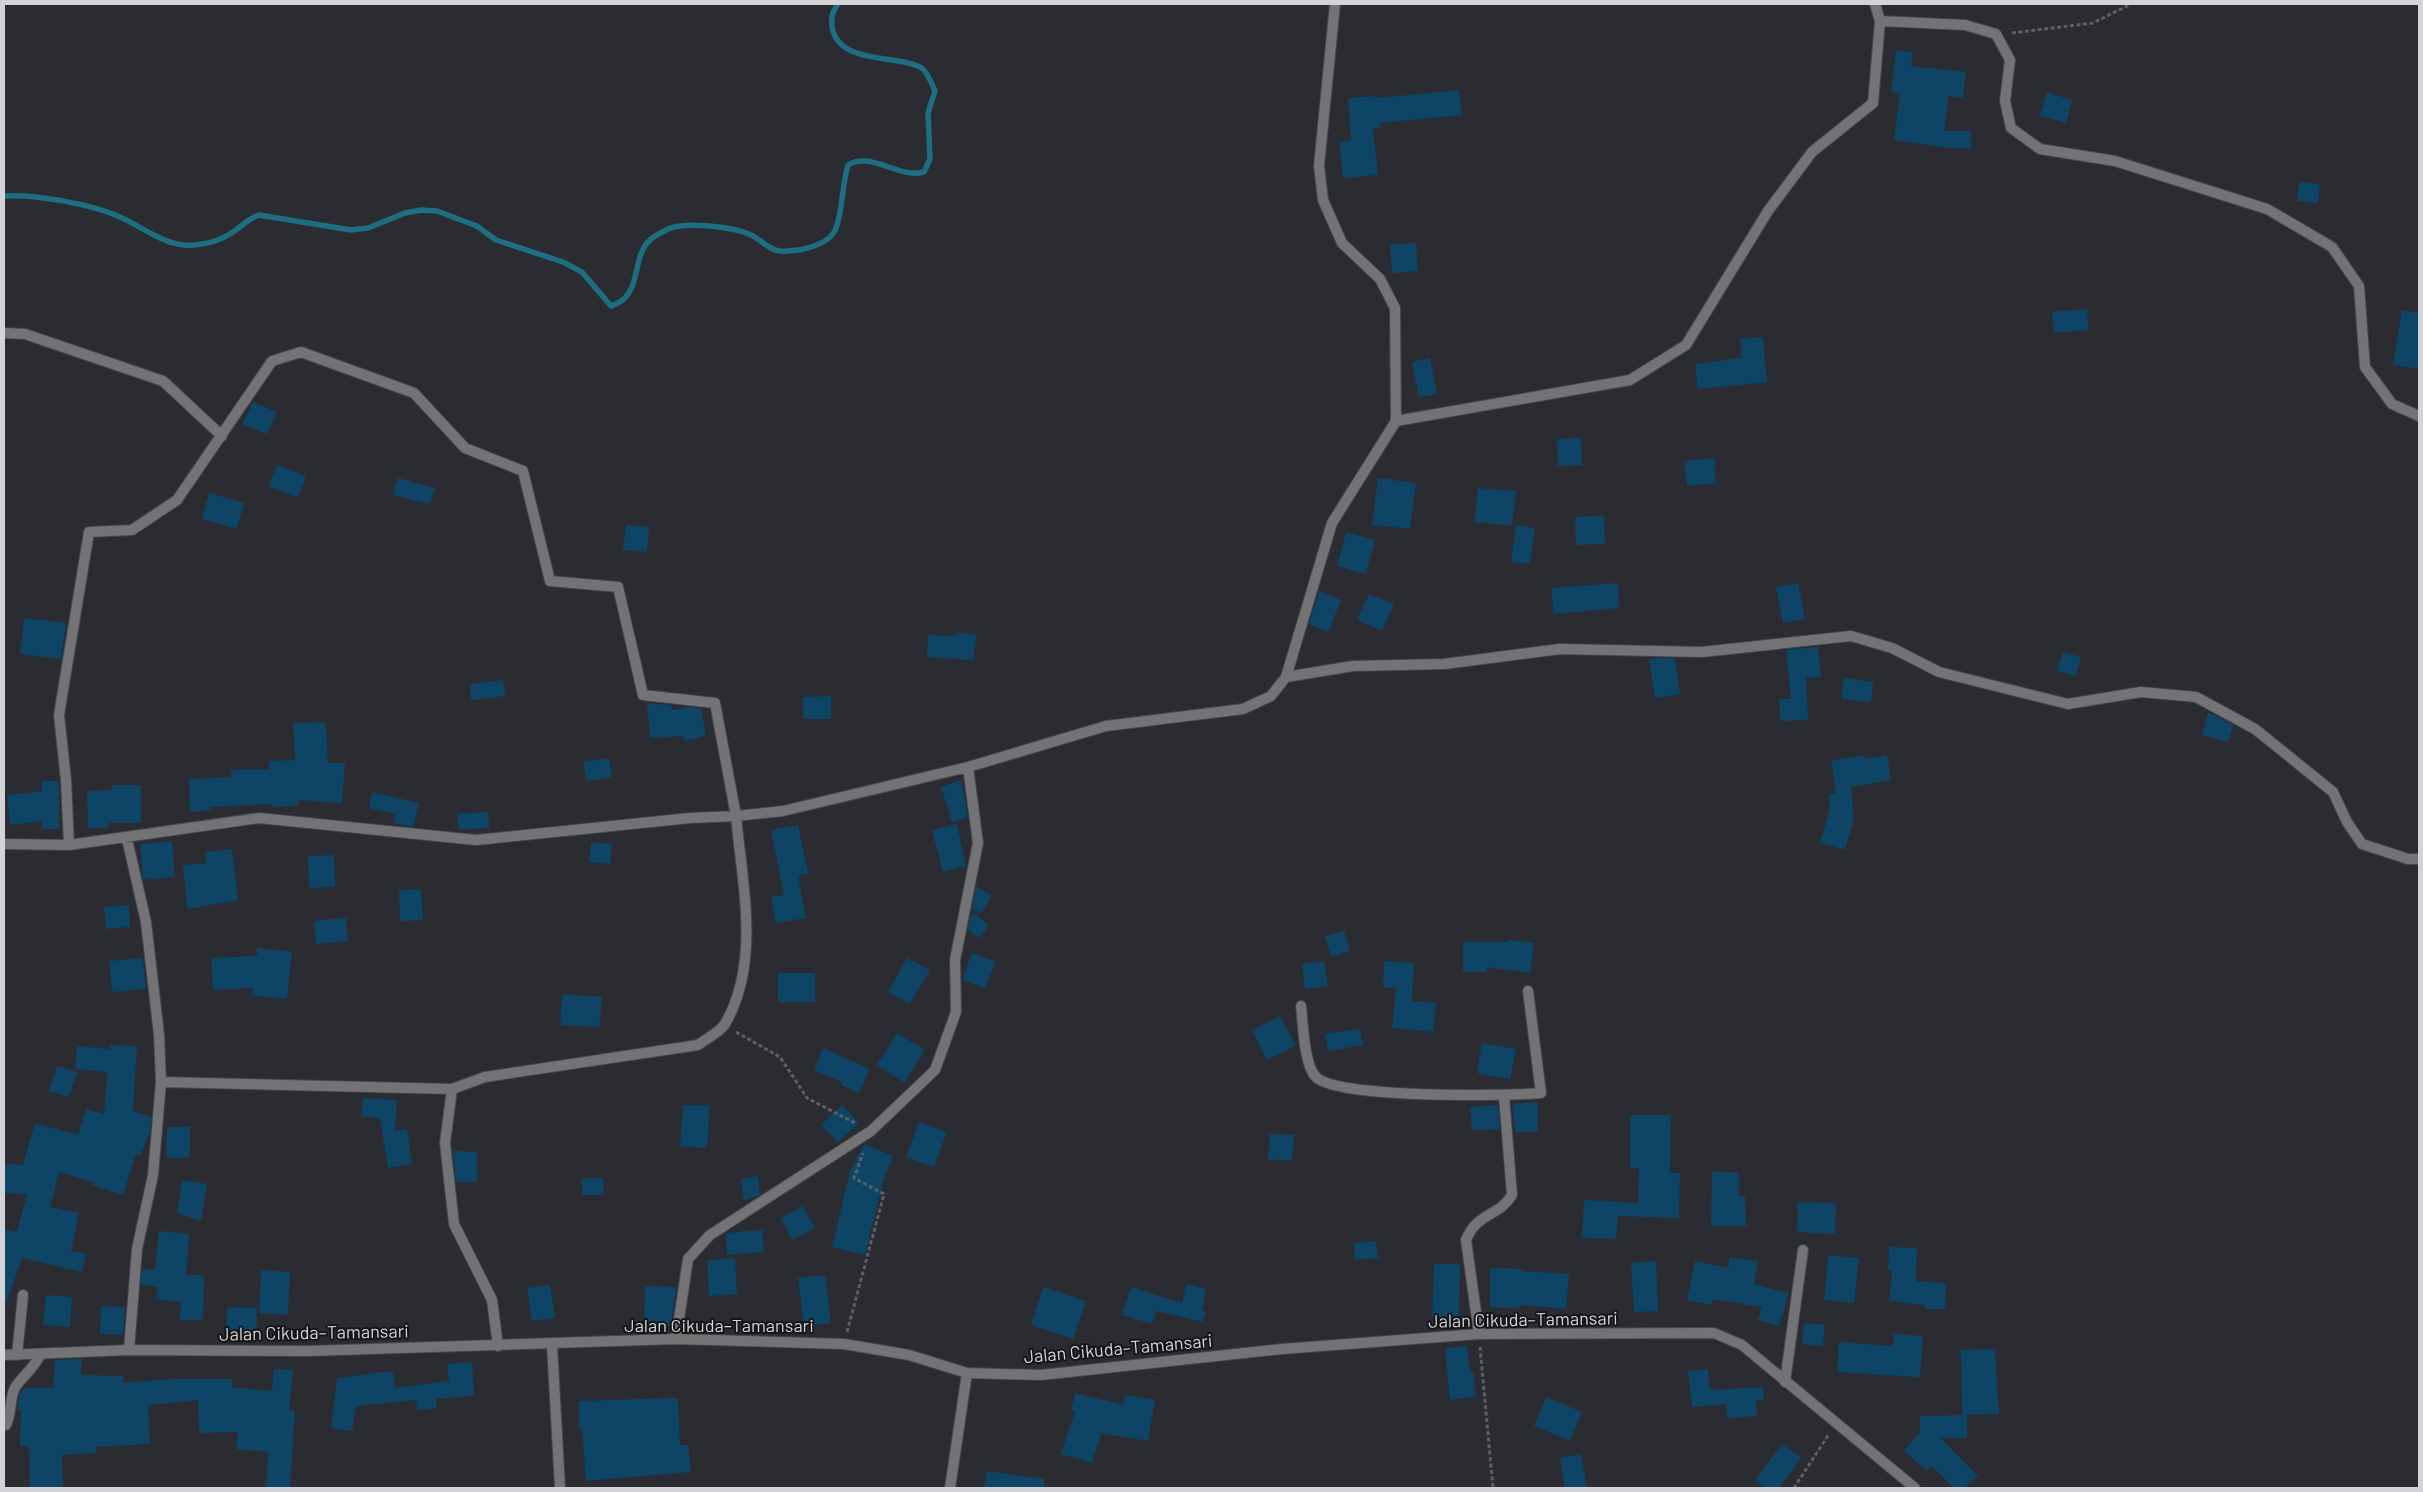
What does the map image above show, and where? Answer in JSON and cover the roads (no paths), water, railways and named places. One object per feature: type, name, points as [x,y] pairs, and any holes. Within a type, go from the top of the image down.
[{"type":"street","points":[[4,844],[70,845],[127,838],[171,829],[259,818],[476,840],[690,818],[783,811],[968,767],[1106,726],[1243,709],[1271,696],[1286,677],[1332,523],[1396,421],[1395,308],[1380,279],[1342,243],[1323,200],[1319,166],[1335,4]]},
{"type":"street","points":[[1396,421],[1630,380],[1686,345],[1768,211],[1812,152],[1872,103],[1880,21],[1875,4]]},
{"type":"street","points":[[1880,21],[1965,25],[1996,34],[2010,60],[2005,101],[2011,128],[2040,149],[2115,161],[2267,209],[2332,247],[2359,286],[2365,367],[2392,404],[2419,416]]},
{"type":"street","points":[[4,333],[25,334],[164,381],[222,436]]},
{"type":"street","points":[[70,845],[59,715],[90,532],[132,530],[177,500],[272,361],[301,352],[414,393],[465,448],[522,471],[550,581],[618,587],[642,695],[715,703],[736,816],[746,916],[744,974],[724,1026],[698,1045],[485,1077],[452,1089],[161,1082]]},
{"type":"street","points":[[1286,677],[1353,666],[1444,664],[1560,649],[1702,652],[1851,636],[1892,648],[1939,672],[2068,704],[2141,692],[2196,697],[2255,730],[2333,792],[2346,822],[2362,844],[2408,859],[2419,859]]},
{"type":"street","points":[[676,1340],[688,1259],[710,1235],[871,1131],[935,1070],[956,1012],[955,960],[978,843],[968,767]]},
{"type":"street","points":[[127,838],[146,922],[159,1035],[161,1082],[153,1174],[137,1248],[129,1350]]},
{"type":"street","points":[[1301,1006],[1307,1057],[1313,1075],[1319,1081],[1335,1086],[1381,1092],[1504,1096],[1541,1094],[1528,992]]},
{"type":"street","points":[[452,1089],[445,1143],[454,1224],[492,1300],[498,1346]]},
{"type":"street","points":[[1479,1334],[1466,1240],[1472,1226],[1507,1203],[1512,1195],[1504,1096]]},
{"type":"street","points":[[1785,1382],[1803,1250]]},
{"type":"street","points":[[17,1355],[23,1295]]},
{"type":"street","name":"Jalan Cikuda–Tamansari","points":[[4,1355],[129,1350],[308,1351],[676,1340],[844,1344],[909,1355],[966,1373],[1041,1375],[1282,1349],[1479,1334],[1714,1333],[1742,1345],[1915,1488]]},
{"type":"street","points":[[552,1345],[560,1488]]},
{"type":"street","points":[[6,1425],[11,1416],[15,1388],[35,1366],[40,1355]]},
{"type":"street","points":[[950,1488],[966,1373]]},
{"type":"waterway","points":[[4,196],[47,198],[94,208],[120,217],[165,240],[184,245],[199,245],[217,240],[259,215],[351,230],[368,228],[405,213],[421,210],[437,211],[477,226],[496,240],[563,262],[582,272],[611,306],[621,301],[628,294],[640,257],[649,241],[668,229],[686,225],[722,227],[751,235],[768,247],[776,250],[804,249],[820,243],[833,234],[840,213],[848,165],[866,161],[905,172],[924,172],[930,159],[928,113],[935,91],[928,77],[924,70],[918,66],[868,56],[844,47],[836,38],[832,26],[833,14],[838,4]]}]
